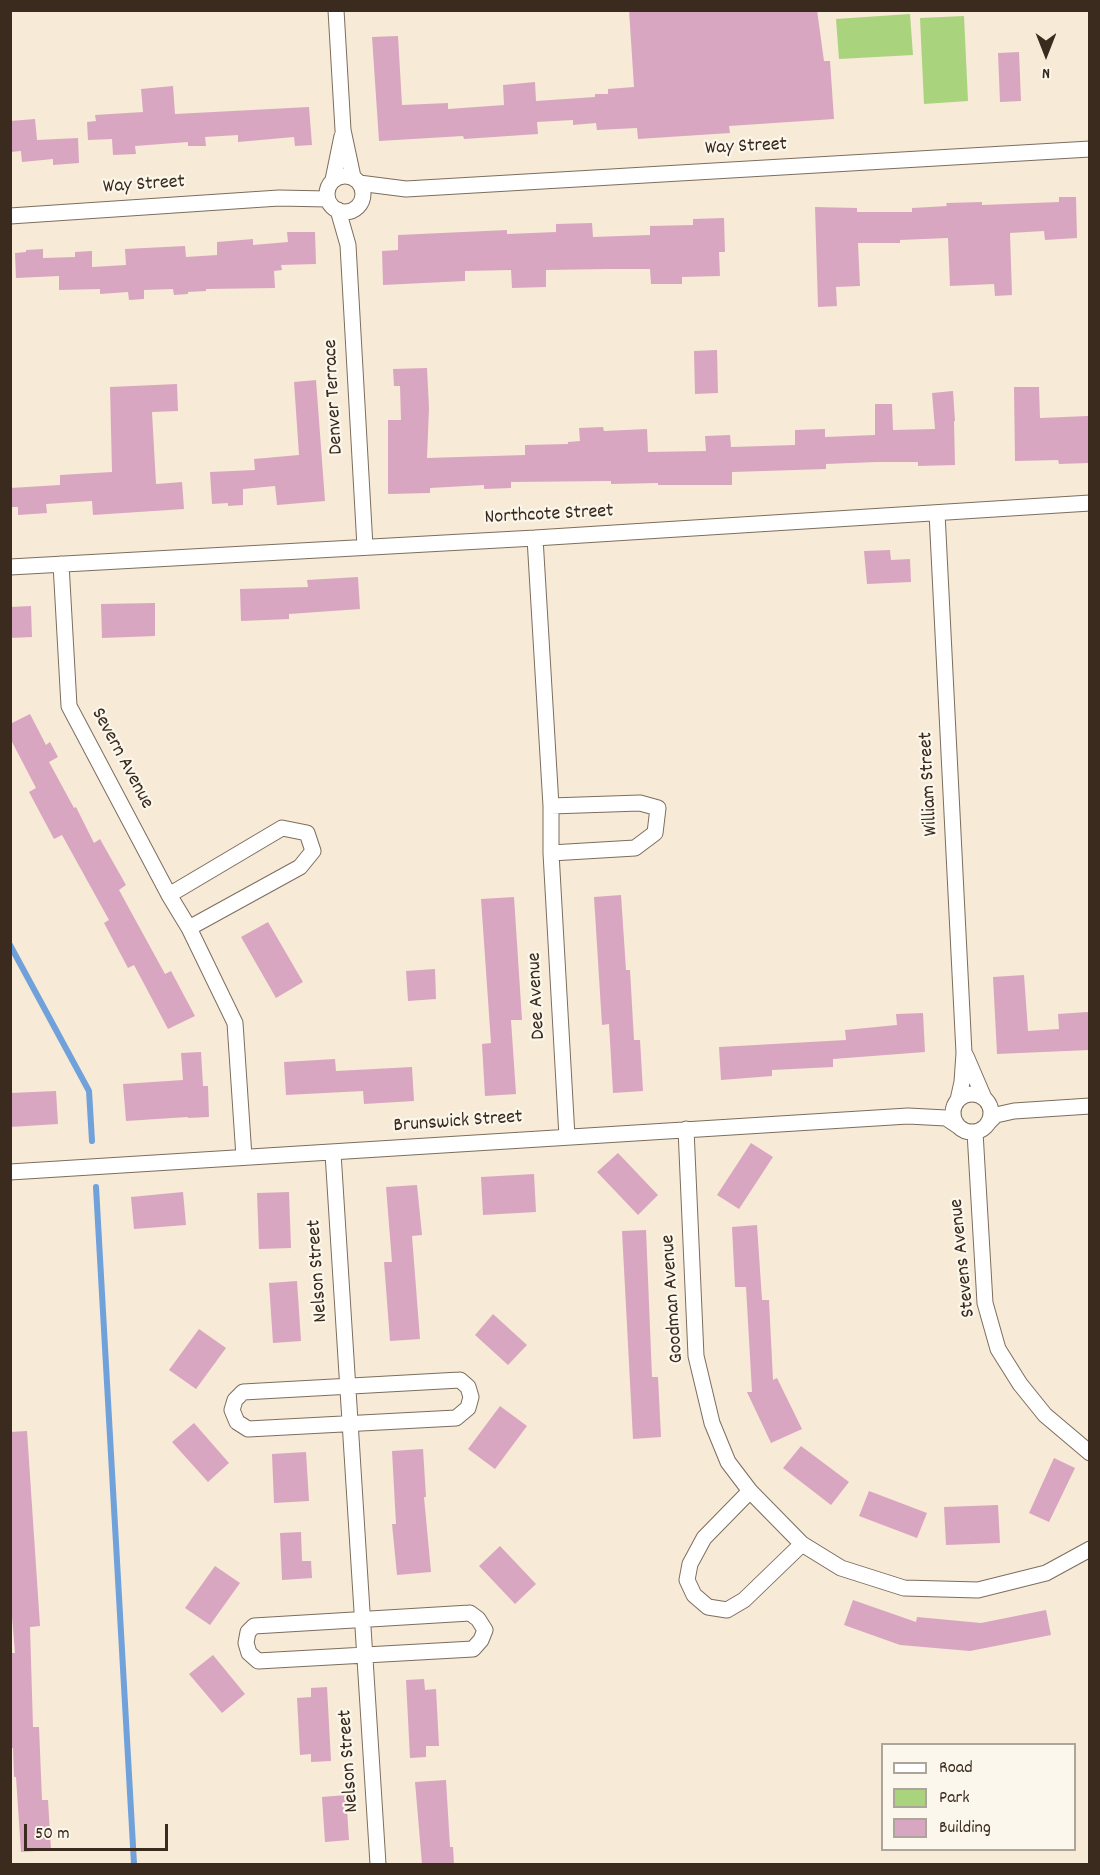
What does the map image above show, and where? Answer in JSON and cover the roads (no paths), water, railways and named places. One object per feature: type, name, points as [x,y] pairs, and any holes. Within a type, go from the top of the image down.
[{"type":"street","name":"Denver Terrace","points":[[336,10],[343,130],[356,180]]},
{"type":"street","name":"Denver Terrace","points":[[343,130],[331,194],[348,245],[365,547]]},
{"type":"street","name":"Way Street","points":[[356,180],[406,189],[1089,149]]},
{"type":"street","points":[[346,176],[356,180],[363,192],[358,205],[347,211],[331,194],[346,176]]},
{"type":"street","name":"Way Street","points":[[358,205],[406,189]]},
{"type":"street","name":"Way Street","points":[[10,216],[331,194]]},
{"type":"street","name":"Denver Terrace","points":[[348,245],[358,205]]},
{"type":"street","name":"Northcote Street","points":[[10,567],[1089,504]]},
{"type":"street","name":"William Street","points":[[937,513],[964,1053],[962,1082],[956,1102]]},
{"type":"street","name":"Dee Avenue","points":[[534,538],[551,806],[551,853],[567,1137]]},
{"type":"street","name":"Severn Avenue","points":[[61,564],[69,706],[169,895],[189,928],[236,1023],[244,1157]]},
{"type":"street","points":[[551,806],[640,803],[658,808],[655,833],[635,848],[551,853]]},
{"type":"street","points":[[169,895],[282,828],[307,833],[313,851],[300,867],[189,928]]},
{"type":"street","name":"William Street","points":[[964,1053],[986,1101]]},
{"type":"street","points":[[1028,1109],[986,1101],[972,1094],[956,1102],[953,1115],[958,1126],[963,1130],[981,1127],[996,1114],[1028,1109],[1089,1106]]},
{"type":"street","points":[[981,1127],[991,1114],[986,1101]]},
{"type":"street","name":"Brunswick Street","points":[[908,1116],[956,1102]]},
{"type":"street","name":"Brunswick Street","points":[[10,1172],[908,1116],[946,1118],[958,1126]]},
{"type":"street","name":"Stevens Avenue","points":[[981,1127],[985,1303],[998,1349],[1020,1384],[1045,1415],[1089,1453]]},
{"type":"street","name":"Goodman Avenue","points":[[686,1129],[696,1356],[712,1423],[728,1462],[750,1491],[802,1544],[841,1568],[904,1588],[978,1590],[1046,1573],[1089,1549]]},
{"type":"street","name":"Nelson Street","points":[[333,1153],[378,1864]]},
{"type":"street","points":[[460,1380],[468,1387],[471,1397],[468,1408],[456,1418],[350,1423],[248,1429],[237,1422],[232,1410],[235,1400],[243,1392],[348,1386],[460,1380]]},
{"type":"street","points":[[750,1491],[704,1538],[690,1564],[687,1580],[694,1595],[708,1607],[727,1610],[744,1600],[802,1544]]},
{"type":"street","points":[[470,1613],[478,1619],[485,1630],[481,1640],[473,1649],[364,1655],[258,1661],[249,1653],[246,1643],[248,1632],[254,1626],[470,1613]]},
{"type":"waterway","points":[[10,945],[89,1091],[92,1141]]},
{"type":"waterway","points":[[96,1187],[134,1864]]}]
